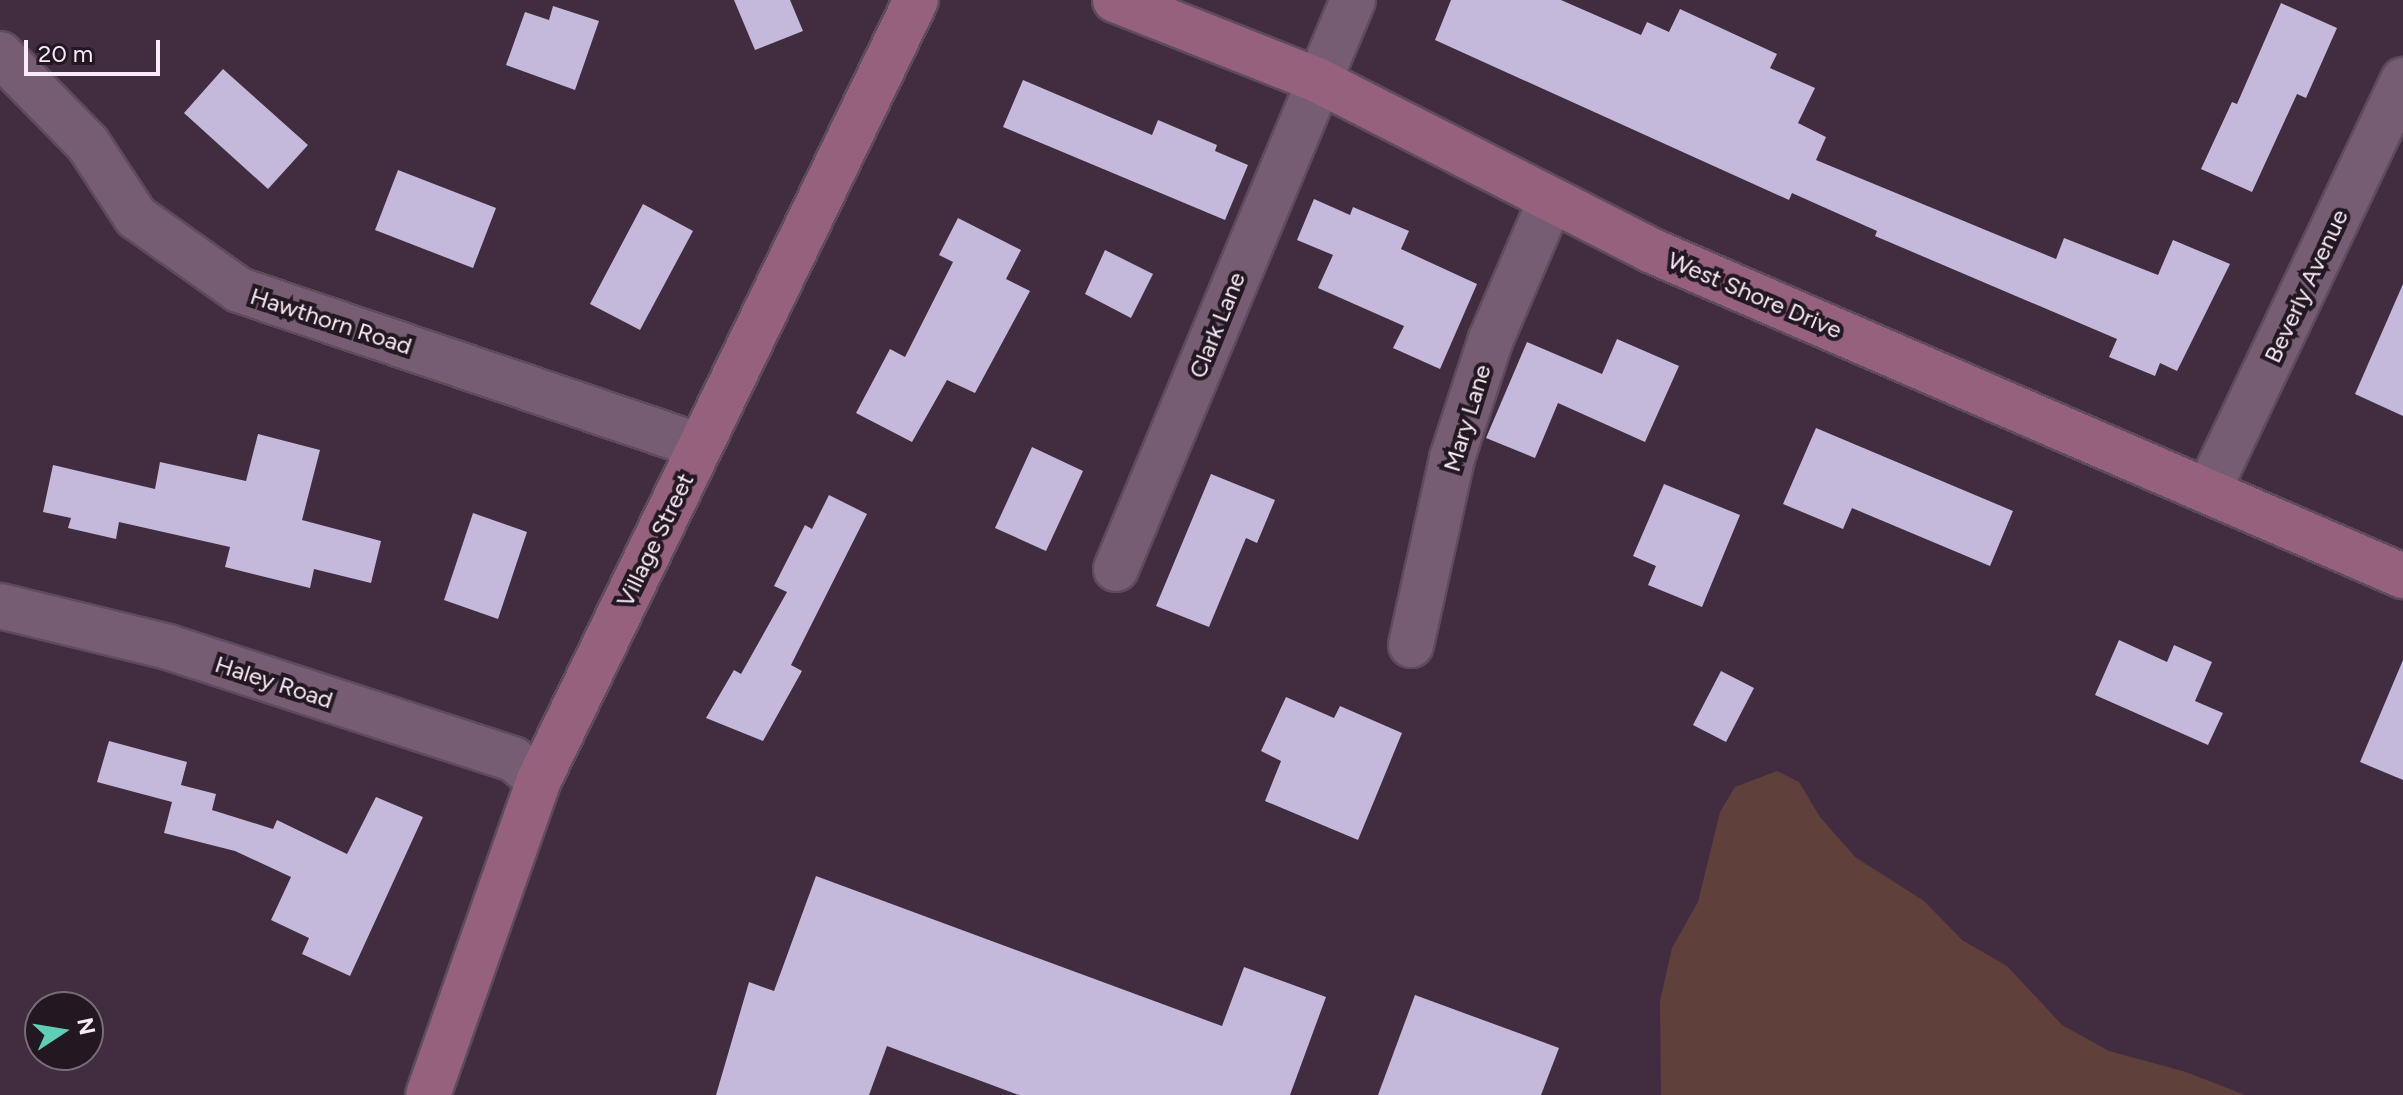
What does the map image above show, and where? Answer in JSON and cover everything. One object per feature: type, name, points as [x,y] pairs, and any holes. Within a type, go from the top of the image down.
[{"type":"main road","name":"Village Street","points":[[428,1095],[539,780],[916,0]]},
{"type":"main road","name":"West Shore Drive","points":[[1115,0],[1317,80],[1650,250],[2403,576]]},
{"type":"street","name":"Clark Lane","points":[[1116,569],[1317,80],[1353,0]]},
{"type":"street","name":"Hawthorn Road","points":[[0,54],[88,144],[136,217],[239,290],[700,446]]},
{"type":"street","name":"Beverly Avenue","points":[[2208,491],[2403,80]]},
{"type":"street","name":"Mary Lane","points":[[1411,645],[1452,458],[1491,339],[1551,199]]},
{"type":"street","name":"Haley Road","points":[[0,606],[168,647],[498,754],[539,780]]},
{"type":"shaded area","points":[[1777,771],[1799,782],[1820,817],[1855,857],[1924,901],[1962,940],[2007,966],[2062,1025],[2109,1051],[2186,1072],[2245,1095],[1661,1095],[1660,1001],[1672,948],[1698,902],[1720,812],[1735,787]]},
{"type":"building","points":[[734,0],[790,0],[803,31],[755,50]]},
{"type":"building","points":[[1451,0],[1561,0],[1641,35],[1647,22],[1669,32],[1680,9],[1777,54],[1770,68],[1815,88],[1798,123],[1826,137],[1816,160],[2056,259],[2064,238],[2158,275],[2173,240],[2230,264],[2177,371],[2160,363],[2155,376],[2109,357],[2117,339],[1875,236],[1877,231],[1792,193],[1789,200],[1435,40]]},
{"type":"building","points":[[2281,3],[2337,28],[2306,98],[2297,94],[2252,192],[2201,169],[2232,102],[2237,104]]},
{"type":"building","points":[[553,6],[599,21],[575,90],[506,65],[525,12],[549,20]]},
{"type":"building","points":[[223,69],[308,145],[268,189],[184,113]]},
{"type":"building","points":[[1023,80],[1152,135],[1158,120],[1217,145],[1215,151],[1248,165],[1225,220],[1003,127]]},
{"type":"building","points":[[398,170],[496,208],[473,268],[375,230]]},
{"type":"building","points":[[1314,199],[1350,215],[1353,207],[1409,231],[1401,249],[1477,284],[1440,369],[1393,348],[1404,326],[1318,288],[1333,255],[1297,240]]},
{"type":"building","points":[[643,204],[693,231],[640,330],[590,304]]},
{"type":"building","points":[[958,218],[1021,250],[1006,279],[1030,291],[975,393],[947,380],[912,442],[856,413],[890,349],[905,357],[953,262],[939,255]]},
{"type":"building","points":[[1105,250],[1153,274],[1131,318],[1085,294]]},
{"type":"building","points":[[2403,284],[2403,416],[2355,394]]},
{"type":"building","points":[[1617,339],[1679,366],[1645,442],[1558,403],[1535,458],[1486,438],[1527,342],[1602,374]]},
{"type":"building","points":[[1816,428],[2013,511],[1990,566],[1852,508],[1843,529],[1783,504]]},
{"type":"building","points":[[258,434],[320,450],[302,520],[381,541],[371,583],[314,569],[310,588],[225,567],[230,547],[119,522],[116,539],[68,528],[71,518],[43,512],[53,465],[155,489],[160,462],[246,481]]},
{"type":"building","points":[[1032,447],[1083,471],[1046,551],[995,528]]},
{"type":"building","points":[[1211,474],[1275,500],[1257,543],[1246,538],[1209,627],[1156,606]]},
{"type":"building","points":[[1664,484],[1740,515],[1702,607],[1648,585],[1656,566],[1633,556]]},
{"type":"building","points":[[829,495],[867,514],[791,665],[802,671],[763,741],[706,718],[734,670],[741,674],[787,592],[774,586],[805,525],[812,529]]},
{"type":"building","points":[[473,513],[527,532],[498,619],[444,600]]},
{"type":"building","points":[[2119,640],[2167,662],[2174,645],[2212,662],[2195,701],[2223,713],[2208,745],[2095,695]]},
{"type":"building","points":[[2403,660],[2403,780],[2360,762]]},
{"type":"building","points":[[1721,671],[1754,688],[1726,742],[1693,725]]},
{"type":"building","points":[[1286,697],[1334,718],[1340,706],[1402,733],[1358,840],[1265,801],[1281,761],[1261,751]]},
{"type":"building","points":[[109,741],[187,762],[181,785],[216,794],[212,810],[273,829],[277,820],[347,854],[376,797],[423,817],[350,976],[302,954],[309,938],[271,920],[291,877],[235,851],[164,833],[172,802],[97,782]]},
{"type":"building","points":[[816,876],[1222,1026],[1244,967],[1326,997],[1290,1095],[1019,1095],[887,1046],[869,1095],[716,1095],[749,982],[774,991]]},
{"type":"building","points":[[1415,995],[1559,1048],[1541,1095],[1378,1095]]}]
